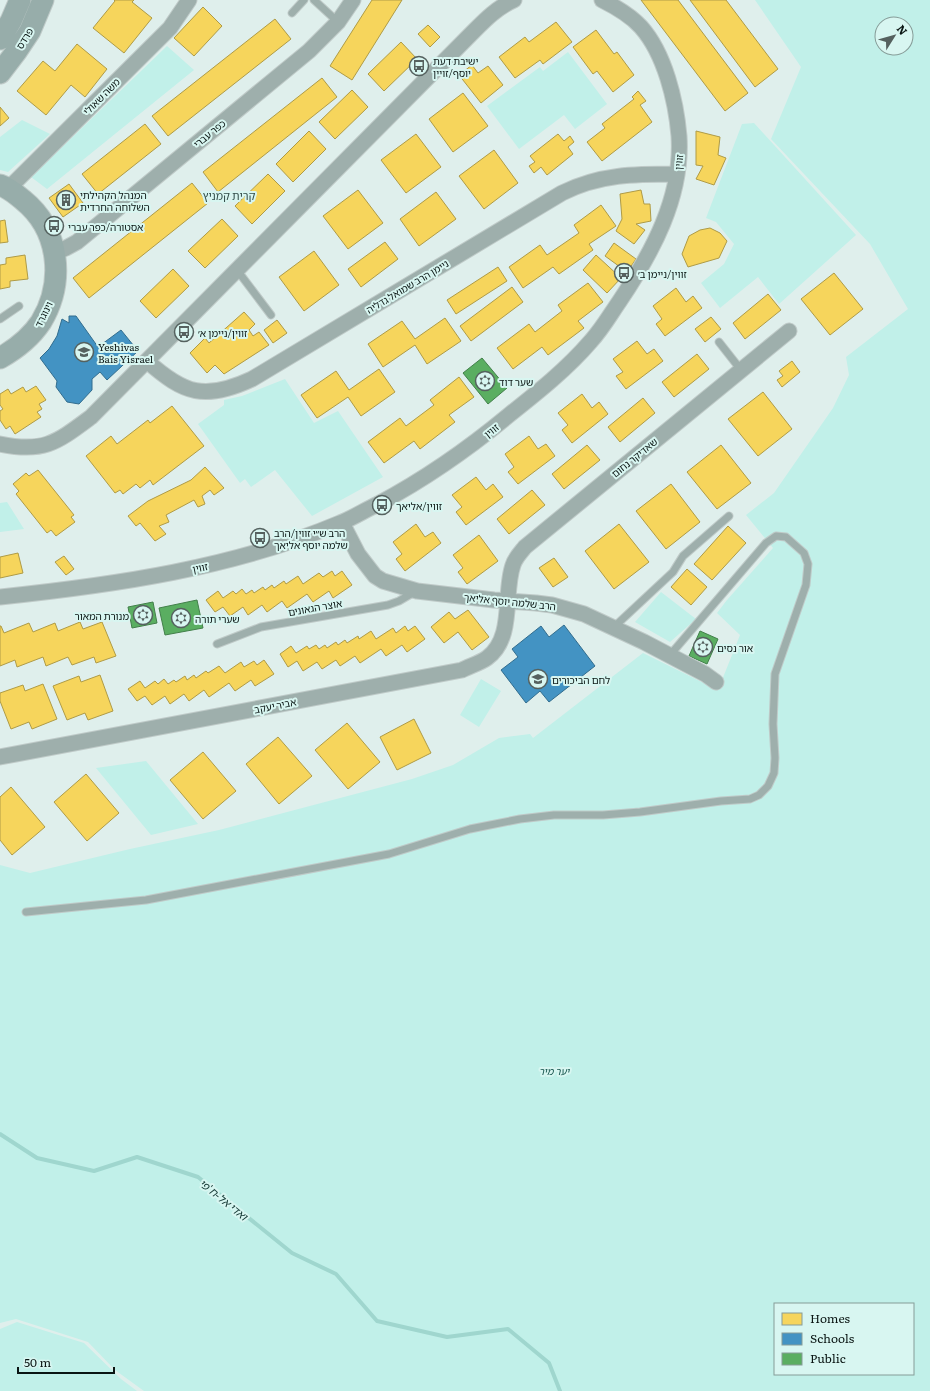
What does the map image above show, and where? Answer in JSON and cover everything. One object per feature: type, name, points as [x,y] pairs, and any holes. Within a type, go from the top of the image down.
[{"type":"street","name":"פרדס","points":[[0,39],[11,21],[20,0]]},
{"type":"street","name":"פרדס","points":[[0,73],[30,31],[43,0]]},
{"type":"street","name":"משה שאולי","points":[[3,189],[170,28],[189,0]]},
{"type":"street","name":"כפר עברי","points":[[54,253],[76,242],[309,52],[338,22],[353,0]]},
{"type":"street","points":[[0,444],[19,448],[34,448],[47,445],[61,439],[91,417],[491,14],[514,0]]},
{"type":"street","name":"זווין","points":[[0,596],[69,590],[206,566],[271,548],[342,523],[410,486],[470,447],[535,394],[580,353],[594,338],[653,247],[670,206],[677,174],[679,146],[678,126],[667,77],[655,49],[640,26],[628,16],[602,0]]},
{"type":"street","name":"ניימן הרב שמואל גדליה","points":[[147,361],[176,384],[189,388],[204,392],[219,391],[235,387],[252,379],[562,193],[594,180],[632,174],[677,174]]},
{"type":"street","name":"וינוגרד","points":[[0,358],[22,343],[34,332],[41,321],[49,304],[55,281],[56,268],[54,253],[46,226],[38,213],[18,196],[3,189]]},
{"type":"street","name":"שאדיקר נחום","points":[[508,601],[510,575],[513,563],[525,547],[789,331]]},
{"type":"street","name":"הרב שלמה יוסף אליאך","points":[[342,523],[358,554],[375,576],[383,581],[417,591],[536,603],[584,614],[670,655],[705,674],[716,682]]},
{"type":"street","name":"אביר יעקב","points":[[0,757],[462,670],[487,658],[495,650],[502,637],[506,623],[508,601]]},
{"type":"lane","points":[[292,13],[304,0]]},
{"type":"lane","points":[[314,0],[338,22]]},
{"type":"lane","points":[[237,270],[271,315]]},
{"type":"lane","points":[[0,319],[19,306]]},
{"type":"lane","points":[[719,342],[741,370]]},
{"type":"lane","points":[[614,627],[673,572],[683,556],[729,516]]},
{"type":"lane","points":[[26,912],[146,900],[389,854],[470,830],[520,818],[554,815],[603,815],[640,812],[722,801],[750,799],[759,795],[768,786],[774,773],[775,758],[773,724],[775,674],[806,585],[808,564],[804,554],[786,537],[776,536],[766,543],[670,655]]},
{"type":"lane","name":"אוצר הגאונים","points":[[217,644],[261,627],[388,605],[417,591]]},
{"type":"green space","name":"יער מיר","points":[[755,0],[930,0],[930,1391],[144,1391],[115,1370],[88,1342],[16,1319],[0,1323],[0,865],[30,873],[130,849],[219,830],[412,779],[453,765],[499,738],[530,734],[533,738],[643,653],[718,690],[740,635],[717,613],[773,548],[746,515],[774,493],[833,408],[849,375],[846,357],[908,309],[870,244],[771,139],[801,67]]},
{"type":"green space","points":[[167,46],[194,70],[47,189],[31,177]]},
{"type":"green space","points":[[568,52],[607,104],[575,129],[564,115],[519,149],[487,106],[540,67],[543,71]]},
{"type":"green space","points":[[22,120],[50,134],[8,172],[0,170],[0,137]]},
{"type":"green space","points":[[754,123],[856,235],[779,304],[758,277],[720,308],[701,283],[724,264],[734,244],[716,222],[706,218],[742,124]]},
{"type":"green space","points":[[285,379],[314,423],[338,411],[383,477],[312,516],[275,470],[251,487],[245,479],[240,483],[198,424],[224,405],[224,400],[242,396]]},
{"type":"green space","points":[[7,502],[24,529],[0,532],[0,503]]},
{"type":"green space","points":[[661,592],[696,619],[670,642],[635,622]]},
{"type":"green space","points":[[481,679],[501,691],[479,727],[460,715]]},
{"type":"green space","points":[[146,761],[198,824],[151,835],[96,768]]},
{"type":"green space","points":[[17,1322],[84,1343],[121,1379],[137,1391],[0,1391],[0,1329]]},
{"type":"building: Homes","points":[[114,0],[134,0],[132,2],[152,18],[124,53],[93,28],[115,1]]},
{"type":"building: Homes","points":[[372,0],[402,0],[352,80],[330,66]]},
{"type":"building: Homes","points":[[641,0],[678,0],[748,93],[725,111]]},
{"type":"building: Homes","points":[[690,0],[726,0],[778,69],[755,87]]},
{"type":"building: Homes","points":[[203,7],[222,26],[194,56],[174,38]]},
{"type":"building: Homes","points":[[275,19],[291,39],[168,136],[152,116]]},
{"type":"building: Homes","points":[[556,22],[572,42],[543,64],[540,60],[515,78],[499,57],[525,37],[529,42]]},
{"type":"building: Homes","points":[[428,25],[440,37],[430,47],[418,34]]},
{"type":"building: Homes","points":[[596,30],[614,54],[617,52],[634,75],[613,92],[597,71],[593,74],[573,47]]},
{"type":"building: Homes","points":[[401,42],[417,59],[384,91],[368,74]]},
{"type":"building: Homes","points":[[77,44],[107,69],[85,97],[71,85],[46,115],[17,91],[43,61],[55,71]]},
{"type":"building: Homes","points":[[472,65],[478,73],[488,66],[503,85],[481,103],[459,75]]},
{"type":"building: Homes","points":[[322,78],[337,97],[218,192],[203,172]]},
{"type":"building: Homes","points":[[352,90],[368,107],[335,139],[319,122]]},
{"type":"building: Homes","points":[[638,91],[646,101],[640,105],[652,122],[602,161],[587,142],[605,128],[602,124],[634,99],[632,97]]},
{"type":"building: Homes","points":[[463,93],[488,126],[453,152],[429,119]]},
{"type":"building: Homes","points":[[0,107],[9,118],[0,126]]},
{"type":"building: Homes","points":[[145,124],[161,144],[98,194],[82,174]]},
{"type":"building: Homes","points":[[309,131],[326,149],[293,182],[276,164]]},
{"type":"building: Homes","points":[[696,131],[720,137],[718,155],[726,158],[714,185],[696,179],[703,166],[696,165]]},
{"type":"building: Homes","points":[[416,134],[441,167],[406,193],[381,160]]},
{"type":"building: Homes","points":[[558,134],[564,141],[570,136],[574,142],[568,147],[573,154],[547,175],[541,167],[534,173],[529,166],[535,162],[530,156]]},
{"type":"building: Homes","points":[[494,150],[518,183],[484,209],[459,176]]},
{"type":"building: Homes","points":[[268,174],[285,191],[252,224],[235,206]]},
{"type":"building: Homes","points":[[192,183],[208,203],[89,298],[73,278]]},
{"type":"building: Homes","name":"המנהל הקהילתי השלוחה החרדית","points":[[69,184],[83,203],[63,217],[49,198]]},
{"type":"building: Homes","points":[[358,190],[383,223],[348,249],[323,216]]},
{"type":"building: Homes","points":[[641,190],[644,204],[650,204],[651,221],[636,224],[645,230],[634,244],[616,231],[622,219],[620,194]]},
{"type":"building: Homes","points":[[436,192],[456,219],[419,246],[400,219]]},
{"type":"building: Homes","points":[[601,205],[616,226],[589,244],[593,250],[559,274],[553,267],[523,288],[509,267],[540,245],[547,255],[579,233],[574,225]]},
{"type":"building: Homes","points":[[222,219],[238,236],[205,268],[188,251]]},
{"type":"building: Homes","points":[[5,220],[8,242],[0,243],[0,221]]},
{"type":"building: Homes","points":[[710,228],[720,233],[727,241],[719,258],[688,267],[682,254],[689,236],[700,230]]},
{"type":"building: Homes","points":[[385,242],[398,259],[361,287],[348,269]]},
{"type":"building: Homes","points":[[614,243],[636,259],[627,272],[605,256]]},
{"type":"building: Homes","points":[[314,251],[339,285],[304,311],[279,277]]},
{"type":"building: Homes","points":[[25,255],[28,279],[10,281],[10,287],[0,289],[0,265],[6,264],[6,258]]},
{"type":"building: Homes","points":[[596,255],[621,278],[607,293],[583,270]]},
{"type":"building: Homes","points":[[498,267],[507,281],[456,314],[447,300]]},
{"type":"building: Homes","points":[[173,269],[189,286],[156,318],[140,301]]},
{"type":"building: Homes","points":[[834,273],[863,309],[830,335],[801,299]]},
{"type":"building: Homes","points":[[588,283],[603,302],[578,321],[584,328],[548,355],[542,347],[513,369],[497,348],[529,324],[535,332],[562,311],[558,305]]},
{"type":"building: Homes","points":[[512,287],[523,302],[471,341],[460,326]]},
{"type":"building: Homes","points":[[676,288],[686,302],[693,296],[702,308],[665,336],[656,324],[662,319],[653,306]]},
{"type":"building: Homes","points":[[768,294],[781,310],[745,339],[733,323]]},
{"type":"building: Homes","points":[[244,312],[255,324],[249,330],[253,336],[259,332],[269,345],[224,374],[215,365],[207,373],[190,353],[205,338],[209,343]]},
{"type":"building: Homes","points":[[711,317],[721,329],[705,342],[695,329]]},
{"type":"building: Homes","points":[[445,318],[461,341],[427,364],[415,345],[383,367],[368,344],[402,321],[415,339]]},
{"type":"building: Homes","points":[[277,320],[287,333],[273,343],[264,330]]},
{"type":"building: Homes","points":[[637,341],[647,354],[654,349],[663,361],[626,389],[616,376],[623,372],[613,359]]},
{"type":"building: Homes","points":[[697,354],[709,369],[674,397],[662,382]]},
{"type":"building: Homes","points":[[792,361],[800,372],[782,387],[777,380],[783,376],[779,371]]},
{"type":"building: Homes","points":[[379,369],[395,392],[361,416],[348,397],[317,418],[301,395],[336,371],[349,390]]},
{"type":"building: Homes","points":[[459,377],[474,397],[449,415],[455,422],[420,449],[414,441],[384,463],[368,442],[400,418],[406,426],[434,405],[430,400]]},
{"type":"building: Homes","points":[[36,386],[46,400],[39,404],[42,409],[37,412],[41,417],[15,434],[10,426],[6,429],[0,420],[0,411],[3,409],[0,405],[0,394],[8,389],[11,394],[23,387],[26,392]]},
{"type":"building: Homes","points":[[763,392],[792,429],[758,456],[728,419]]},
{"type":"building: Homes","points":[[582,394],[592,408],[599,402],[608,414],[572,443],[562,430],[568,425],[558,413]]},
{"type":"building: Homes","points":[[643,398],[655,413],[620,442],[608,427]]},
{"type":"building: Homes","points":[[172,406],[204,446],[153,485],[150,480],[140,488],[136,484],[123,494],[120,490],[115,493],[86,456],[111,436],[117,444],[148,420],[150,423]]},
{"type":"building: Homes","points":[[529,436],[538,449],[546,444],[555,456],[518,484],[508,472],[514,467],[505,454]]},
{"type":"building: Homes","points":[[587,445],[600,460],[564,489],[552,474]]},
{"type":"building: Homes","points":[[721,445],[751,483],[717,509],[687,472]]},
{"type":"building: Homes","points":[[205,467],[224,488],[214,495],[210,490],[202,496],[205,504],[198,507],[194,500],[166,515],[169,522],[159,526],[166,534],[155,541],[140,523],[136,526],[128,516],[148,501],[191,480]]},
{"type":"building: Homes","points":[[38,470],[74,515],[71,517],[75,522],[56,536],[51,530],[47,533],[16,494],[19,491],[13,484],[26,473],[29,476]]},
{"type":"building: Homes","points":[[476,477],[486,490],[493,484],[503,497],[466,525],[456,512],[462,507],[452,495]]},
{"type":"building: Homes","points":[[671,484],[700,522],[666,549],[636,511]]},
{"type":"building: Homes","points":[[532,490],[545,505],[509,534],[497,519]]},
{"type":"building: Homes","points":[[416,524],[425,537],[433,532],[441,543],[405,571],[396,559],[402,554],[393,542]]},
{"type":"building: Homes","points":[[619,524],[649,562],[614,589],[585,551]]},
{"type":"building: Homes","points":[[728,526],[746,543],[712,580],[694,564]]},
{"type":"building: Homes","points":[[479,535],[498,561],[467,584],[458,572],[463,568],[453,555]]},
{"type":"building: Homes","points":[[18,553],[23,573],[0,578],[0,557]]},
{"type":"building: Homes","points":[[64,556],[74,569],[66,575],[55,562]]},
{"type":"building: Homes","points":[[554,558],[568,577],[553,587],[539,568]]},
{"type":"building: Homes","points":[[687,569],[707,587],[691,605],[671,587]]},
{"type":"building: Homes","points":[[332,571],[335,576],[342,571],[352,585],[333,598],[329,591],[313,602],[307,594],[287,608],[282,601],[267,612],[262,605],[248,615],[243,607],[230,616],[223,607],[215,612],[206,600],[218,591],[223,598],[233,591],[236,594],[242,589],[246,594],[252,590],[254,593],[263,587],[265,590],[272,585],[274,588],[284,581],[286,584],[298,576],[303,584],[319,573],[323,577]]},
{"type":"building: Homes","points":[[468,610],[489,637],[472,650],[458,632],[444,643],[431,627],[449,612],[455,619]]},
{"type":"building: Homes","points":[[80,622],[83,629],[102,622],[116,656],[96,663],[94,657],[72,665],[68,657],[46,666],[43,657],[17,667],[15,660],[0,666],[0,626],[4,633],[29,623],[33,632],[55,623],[58,631]]},
{"type":"building: Homes","points":[[405,626],[408,631],[415,626],[425,639],[407,652],[402,645],[386,656],[381,649],[360,663],[355,656],[340,666],[336,660],[322,669],[317,662],[303,671],[297,661],[288,667],[280,654],[291,646],[296,653],[307,646],[309,649],[316,645],[319,649],[325,645],[327,648],[336,642],[338,645],[345,640],[347,643],[358,636],[359,639],[371,631],[376,639],[393,628],[396,633]]},
{"type":"building: Homes","points":[[264,660],[274,674],[255,686],[251,680],[235,691],[229,683],[209,697],[204,690],[189,701],[184,694],[170,704],[165,696],[152,705],[145,696],[137,701],[128,689],[140,681],[145,688],[155,681],[158,684],[164,679],[168,684],[174,680],[176,682],[185,676],[187,680],[194,675],[196,678],[206,671],[208,673],[219,666],[225,673],[241,662],[244,667],[254,661],[257,665]]},
{"type":"building: Homes","points":[[100,675],[113,711],[88,720],[85,713],[67,720],[53,686],[79,676],[81,682]]},
{"type":"building: Homes","points":[[43,684],[57,719],[32,729],[29,722],[11,729],[0,701],[0,693],[23,685],[25,691]]},
{"type":"building: Homes","points":[[414,719],[431,753],[397,770],[380,737]]},
{"type":"building: Homes","points":[[347,723],[380,762],[348,789],[315,750]]},
{"type":"building: Homes","points":[[278,737],[312,776],[279,804],[246,764]]},
{"type":"building: Homes","points":[[203,752],[236,791],[203,819],[170,780]]},
{"type":"building: Homes","points":[[86,774],[119,813],[87,841],[54,802]]},
{"type":"building: Homes","points":[[11,787],[45,827],[12,855],[0,840],[0,797]]},
{"type":"building: Schools","points":[[69,316],[76,316],[98,347],[121,330],[138,351],[107,380],[100,372],[92,379],[92,390],[79,404],[67,402],[56,387],[57,381],[40,358],[49,349],[57,336],[62,319],[69,323]]},
{"type":"building: Schools","points":[[564,625],[595,666],[549,702],[540,691],[526,703],[501,670],[518,657],[512,649],[541,626],[549,637]]},
{"type":"building: Public","name":"שער דוד","points":[[482,358],[507,388],[488,404],[463,373]]},
{"type":"building: Public","name":"שערי תורה","points":[[197,600],[203,628],[165,635],[159,608]]},
{"type":"building: Public","name":"מנורת המאור","points":[[153,602],[157,623],[132,628],[128,607]]},
{"type":"building: Public","name":"אור נסים","points":[[700,631],[718,639],[707,664],[689,656]]},
{"type":"waterway","name":"ואדי אל-ח'פי","points":[[0,1134],[37,1158],[94,1171],[137,1157],[198,1177],[292,1253],[336,1274],[377,1321],[447,1337],[508,1329],[549,1363],[560,1391]]},
{"type":"place","name":"ישיבת דעת יוסף/זויין","points":[[419,66]]},
{"type":"place","name":"המנהל הקהילתי השלוחה החרדית","points":[[66,200]]},
{"type":"place","name":"אסטורה/כפר עברי","points":[[54,226]]},
{"type":"place","name":"זווין/ניימן ב׳","points":[[624,273]]},
{"type":"place","name":"זווין/ניימן א׳","points":[[184,332]]},
{"type":"place","name":"Yeshivas Bais Yisrael","points":[[84,352]]},
{"type":"place","name":"שער דוד","points":[[485,381]]},
{"type":"place","name":"זווין/אליאך","points":[[382,505]]},
{"type":"place","name":"הרב ש״י זווין/הרב שלמה יוסף אליאך","points":[[260,538]]},
{"type":"place","name":"מנורת המאור","points":[[143,615]]},
{"type":"place","name":"שערי תורה","points":[[181,618]]},
{"type":"place","name":"אור נסים","points":[[703,647]]},
{"type":"place","name":"לחם הביכורים","points":[[538,679]]},
{"type":"district","name":"קרית קמניץ","points":[[229,195]]}]
